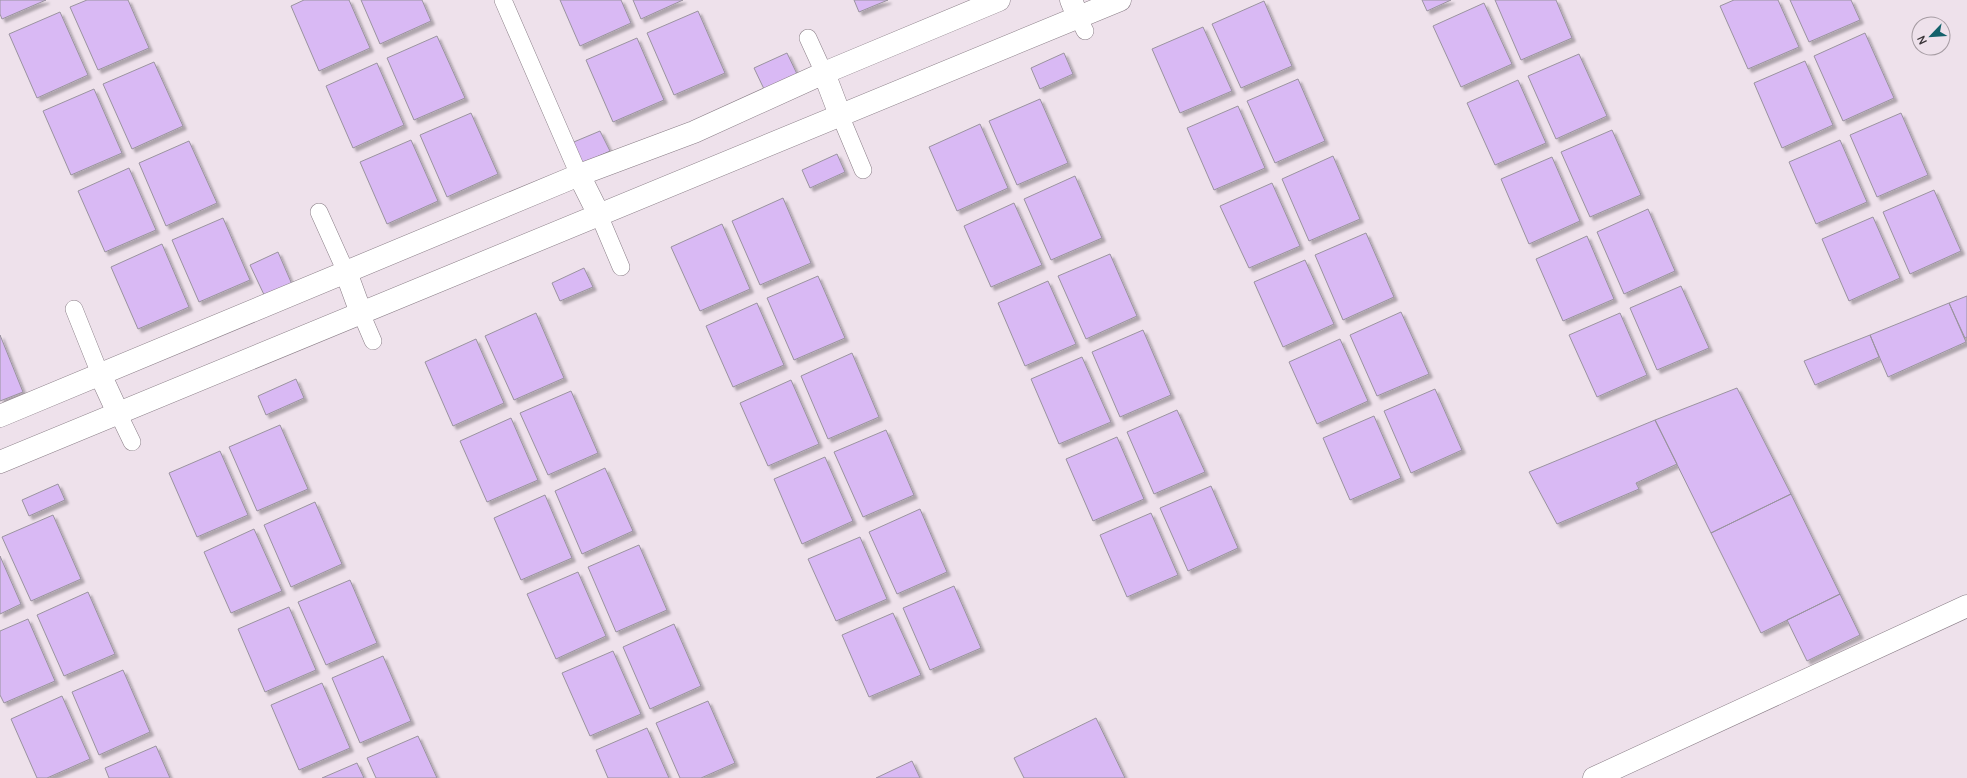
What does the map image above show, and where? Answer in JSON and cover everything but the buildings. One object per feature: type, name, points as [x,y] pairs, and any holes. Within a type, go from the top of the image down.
[{"type":"street","points":[[0,416],[579,175],[694,132],[824,73],[999,0]]},
{"type":"street","points":[[0,462],[1078,16],[1120,0]]},
{"type":"street","points":[[824,73],[840,115]]},
{"type":"street","points":[[579,175],[599,215]]},
{"type":"street","points":[[346,272],[361,312]]},
{"type":"street","points":[[100,374],[118,413]]},
{"type":"street","points":[[1594,778],[1967,606]]},
{"type":"lane","points":[[503,0],[579,175]]},
{"type":"lane","points":[[808,38],[824,73]]},
{"type":"lane","points":[[840,115],[863,170]]},
{"type":"lane","points":[[319,212],[346,272]]},
{"type":"lane","points":[[599,215],[621,267]]},
{"type":"lane","points":[[74,309],[100,374]]},
{"type":"lane","points":[[361,312],[373,341]]},
{"type":"lane","points":[[118,413],[132,442]]}]
